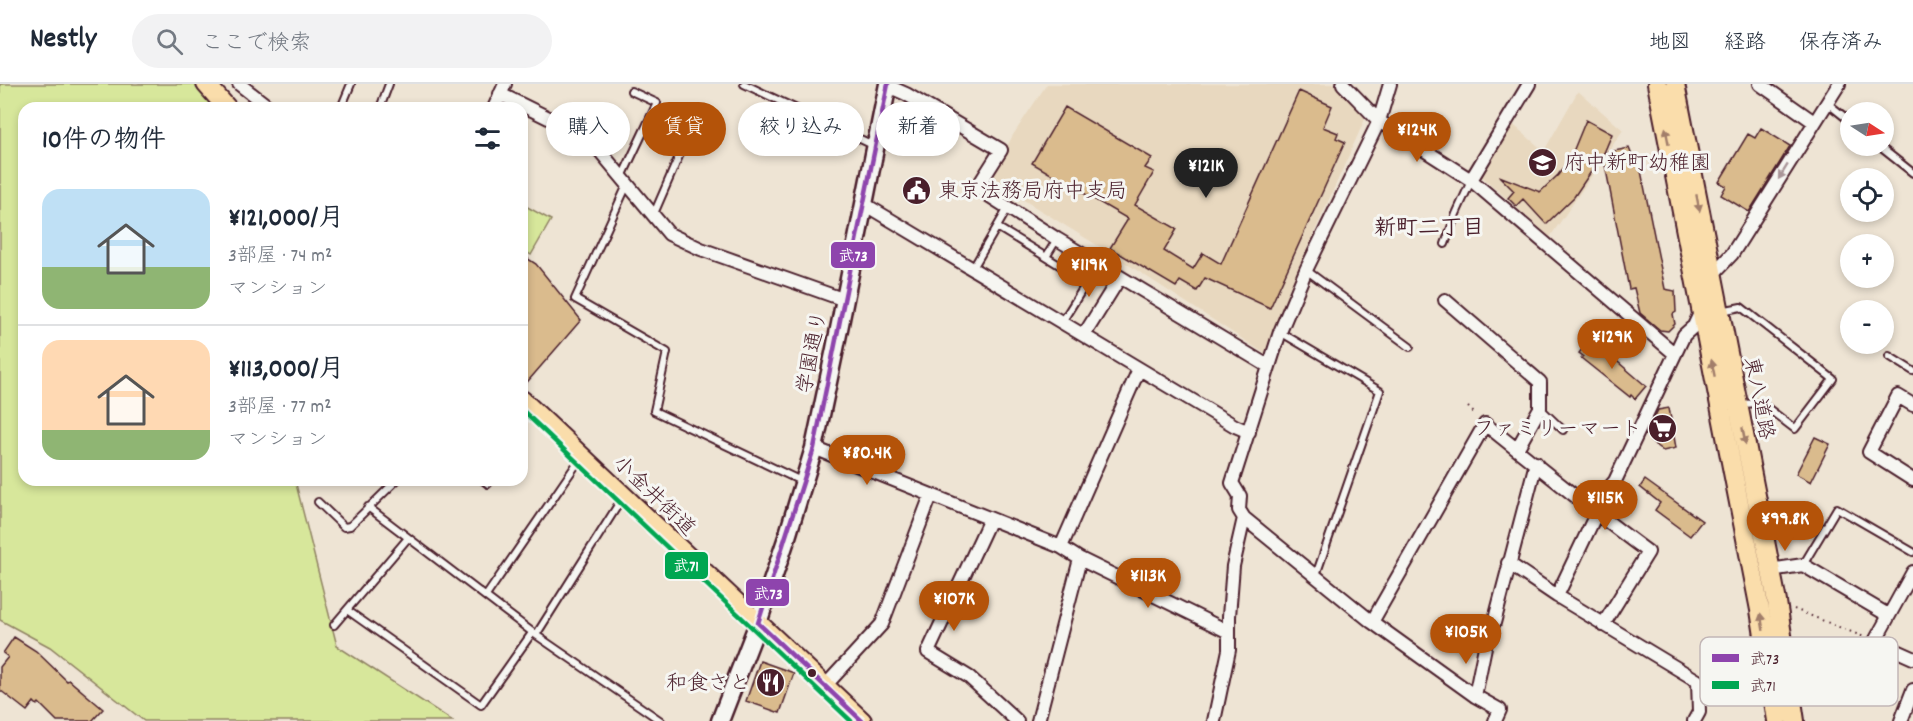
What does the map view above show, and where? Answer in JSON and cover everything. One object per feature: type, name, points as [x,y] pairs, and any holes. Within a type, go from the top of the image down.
[{"type":"main road","points":[[206,84],[222,102]]},
{"type":"main road","name":"東八道路","points":[[1657,84],[1764,637]]},
{"type":"main road","name":"東八道路","points":[[1675,84],[1782,637]]},
{"type":"main road","name":"小金井街道","points":[[528,406],[862,721]]},
{"type":"main road","name":"東八道路","points":[[1775,706],[1777,721]]},
{"type":"main road","name":"東八道路","points":[[1793,706],[1795,721]]},
{"type":"street","points":[[239,84],[262,102]]},
{"type":"street","points":[[1343,84],[1379,121],[1471,180],[1675,354]]},
{"type":"street","points":[[1390,84],[1379,121],[1306,270],[1280,332],[1232,483],[1240,496],[1239,510],[1244,518],[1372,622],[1475,696],[1500,710],[1496,721]]},
{"type":"street","points":[[1471,180],[1529,84]]},
{"type":"street","points":[[1760,84],[1814,122]]},
{"type":"street","points":[[1557,596],[1608,489],[1616,482],[1684,335],[1694,326],[1713,274],[1732,254],[1839,84]]},
{"type":"street","points":[[888,85],[1001,150],[977,188],[1268,366]]},
{"type":"street","name":"学園通り","points":[[720,721],[758,623],[814,448],[888,85]]},
{"type":"street","points":[[502,89],[525,102]]},
{"type":"street","points":[[528,104],[589,138],[669,234],[701,249],[845,300]]},
{"type":"street","points":[[864,204],[1235,426],[1249,432]]},
{"type":"street","points":[[1084,335],[1120,277]]},
{"type":"street","points":[[1445,300],[1540,382],[1540,408],[1517,449]]},
{"type":"street","points":[[1061,547],[1139,369]]},
{"type":"street","points":[[1913,405],[1898,396],[1869,452],[1913,480]]},
{"type":"street","points":[[1372,622],[1485,423],[1596,514],[1648,552],[1603,625]]},
{"type":"street","points":[[814,448],[1061,547],[1080,559],[1228,632]]},
{"type":"street","points":[[1494,622],[1536,463]]},
{"type":"street","points":[[825,686],[882,624],[931,495]]},
{"type":"street","points":[[1214,721],[1229,650],[1228,632],[1233,566],[1244,518]]},
{"type":"street","points":[[990,519],[928,652],[969,677],[1017,721]]},
{"type":"street","points":[[1038,721],[1080,559]]},
{"type":"street","points":[[1508,563],[1603,625],[1698,681],[1699,711],[1694,721]]},
{"type":"street","points":[[1770,570],[1803,565],[1888,615]]},
{"type":"street","points":[[1877,637],[1913,572]]},
{"type":"street","points":[[1475,696],[1486,642]]},
{"type":"street","points":[[1898,651],[1913,658]]},
{"type":"street","points":[[1901,721],[1913,689]]},
{"type":"lane","points":[[344,102],[351,84]]},
{"type":"lane","points":[[382,102],[389,84]]},
{"type":"lane","points":[[744,84],[875,147]]},
{"type":"lane","points":[[631,91],[657,103],[575,299],[667,352],[654,411],[804,482]]},
{"type":"lane","points":[[1827,102],[1840,113]]},
{"type":"lane","points":[[653,216],[679,156]]},
{"type":"lane","points":[[1892,156],[1913,173]]},
{"type":"lane","points":[[1445,244],[1455,214],[1471,180]]},
{"type":"lane","points":[[973,268],[1008,208]]},
{"type":"lane","points":[[997,227],[1087,282],[1062,322]]},
{"type":"lane","points":[[1046,257],[1057,239]]},
{"type":"lane","points":[[1306,270],[1410,347]]},
{"type":"lane","points":[[1720,311],[1741,307],[1833,380],[1795,429],[1761,403],[1738,405]]},
{"type":"lane","points":[[1280,332],[1380,391],[1316,575]]},
{"type":"lane","points":[[1889,356],[1913,370]]},
{"type":"lane","points":[[1540,408],[1563,430]]},
{"type":"lane","points":[[486,596],[583,456]]},
{"type":"lane","points":[[318,502],[344,527],[350,526],[391,486]]},
{"type":"lane","points":[[348,610],[481,705],[534,634],[624,496]]},
{"type":"lane","points":[[368,507],[534,634],[660,721]]},
{"type":"lane","points":[[1803,565],[1837,508],[1913,552]]},
{"type":"lane","points":[[334,625],[408,538]]},
{"type":"path","points":[[1777,602],[1865,637]]},
{"type":"shaded area","points":[[1047,84],[1342,84],[1369,110],[1289,289],[1267,355],[1118,258],[1009,191],[992,175],[1013,135]]},
{"type":"shaded area","name":"府中新町幼稚園","points":[[1578,91],[1623,130],[1550,237],[1478,173],[1510,122],[1544,151]]},
{"type":"green space","points":[[0,84],[200,84],[216,102],[18,102],[18,486],[297,486],[337,646],[453,721],[144,721],[50,647],[0,620]]},
{"type":"green space","points":[[528,207],[551,220],[531,255],[528,253]]},
{"type":"building","points":[[1299,91],[1332,106],[1323,127],[1338,133],[1336,138],[1345,142],[1270,308],[1205,278],[1197,291],[1180,281],[1176,287],[1110,248],[1128,219],[1032,163],[1065,107],[1152,158],[1145,168],[1154,172],[1135,205],[1177,229],[1164,251],[1193,269],[1203,253],[1221,264]]},
{"type":"building","points":[[1586,120],[1612,134],[1604,153],[1629,148],[1633,158],[1638,156],[1665,289],[1675,291],[1676,312],[1673,314],[1675,324],[1668,331],[1660,330],[1640,313],[1634,288],[1629,289],[1603,154],[1574,197],[1546,224],[1523,199],[1516,206],[1508,198],[1514,191],[1499,176],[1540,192],[1558,175],[1570,159]]},
{"type":"building","points":[[1761,128],[1790,146],[1749,212],[1721,195],[1726,186],[1719,182],[1748,134],[1755,138]]},
{"type":"building","points":[[528,259],[536,264],[581,320],[528,381]]},
{"type":"building","points":[[1589,340],[1646,386],[1635,399],[1581,358],[1583,356],[1579,353]]},
{"type":"building","points":[[1669,408],[1676,448],[1663,451],[1650,441],[1648,431],[1658,410]]},
{"type":"building","points":[[1815,437],[1830,444],[1811,482],[1796,474]]},
{"type":"building","points":[[1645,480],[1702,521],[1690,536],[1655,510],[1660,503],[1640,487]]},
{"type":"building","points":[[14,637],[36,651],[67,681],[69,680],[103,709],[92,721],[57,721],[39,703],[37,705],[34,702],[27,711],[0,690],[0,667],[8,657],[3,653]]},
{"type":"building","points":[[760,661],[794,673],[780,713],[746,701]]},
{"type":"transit line","name":"武73","points":[[862,721],[758,623],[814,448],[888,84]]},
{"type":"transit line","name":"武71","points":[[528,416],[851,721]]},
{"type":"place","name":"府中新町幼稚園","points":[[1543,162]]},
{"type":"place","name":"東京法務局府中支局","points":[[917,190]]},
{"type":"place","name":"ファミリーマート","points":[[1663,428]]},
{"type":"place","name":"和食さと","points":[[771,682]]},
{"type":"district","name":"新町二丁目","points":[[1429,226]]}]
